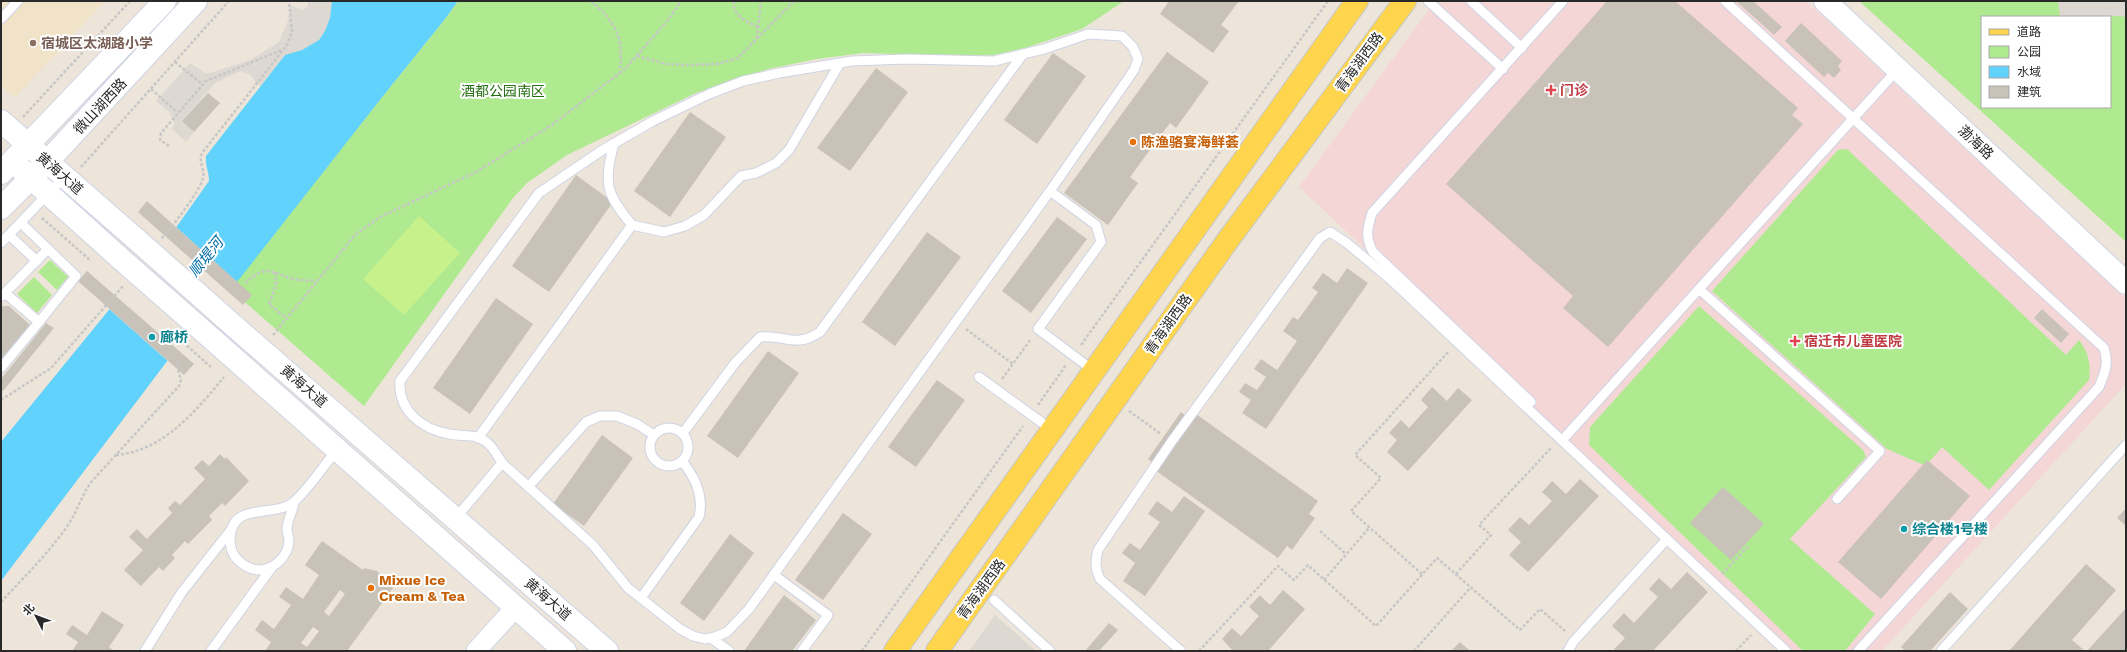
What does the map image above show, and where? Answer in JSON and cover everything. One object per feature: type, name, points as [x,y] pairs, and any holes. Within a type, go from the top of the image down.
[{"type":"main road","points":[[895,651],[1357,1]]},
{"type":"main road","name":"青海湖西路","points":[[937,651],[1228,240],[1404,1]]},
{"type":"street","name":"微山湖西路","points":[[5,161],[28,145],[165,1]]},
{"type":"street","name":"渤海路","points":[[1825,1],[2126,283]]},
{"type":"street","name":"微山湖西路","points":[[1,208],[47,162],[192,2]]},
{"type":"street","name":"黄海大道","points":[[6,126],[607,651]]},
{"type":"street","name":"黄海大道","points":[[5,161],[31,179],[565,651]]},
{"type":"street","points":[[476,651],[516,607]]},
{"type":"lane","points":[[1,19],[18,1]]},
{"type":"lane","points":[[1428,1],[1503,69]]},
{"type":"lane","points":[[1471,1],[1522,48]]},
{"type":"lane","points":[[1564,1],[1372,213],[1366,232],[1368,242],[1373,252],[1667,539],[1786,651]]},
{"type":"lane","points":[[1725,1],[2104,348],[2107,356],[2107,368],[2099,387],[1858,651]]},
{"type":"lane","points":[[1088,34],[1107,34],[1122,36],[1133,46],[1138,59],[1134,70],[1050,191],[774,575],[738,623],[727,632],[711,638],[693,636],[680,629],[618,578],[610,565],[593,546],[502,463],[492,447],[485,440],[468,434],[450,435],[433,429],[414,417],[401,400],[400,381],[539,193],[571,170],[653,121],[709,94],[758,78],[840,63],[907,59],[994,61],[1023,54],[1044,49],[1088,34]]},
{"type":"lane","points":[[683,433],[735,363],[760,337],[767,336],[794,341],[810,339],[820,332],[1023,54]]},
{"type":"lane","points":[[614,143],[607,178],[610,192],[618,209],[632,225],[664,232],[685,226],[704,215],[741,176],[756,173],[776,163],[789,150],[840,63]]},
{"type":"lane","points":[[1563,437],[1898,69]]},
{"type":"lane","points":[[1,243],[9,235],[23,226],[48,194],[66,179]]},
{"type":"lane","points":[[1050,191],[1096,225],[1101,242],[1038,329],[1094,371]]},
{"type":"lane","points":[[478,438],[632,225]]},
{"type":"lane","points":[[1,368],[76,276],[23,226]]},
{"type":"lane","points":[[1181,651],[1105,584],[1096,571],[1095,559],[1098,550],[1172,441],[1320,238],[1330,232],[1347,243],[1390,279],[1563,437],[1791,651]]},
{"type":"lane","points":[[9,235],[37,261]]},
{"type":"lane","points":[[39,322],[3,295],[48,249]]},
{"type":"lane","points":[[1699,289],[1880,451],[1837,499]]},
{"type":"lane","points":[[979,377],[1052,430]]},
{"type":"lane","points":[[528,487],[586,422],[600,416],[617,416],[637,424],[654,435]]},
{"type":"lane","points":[[671,428],[683,433],[688,444],[688,450],[682,461],[677,465],[664,466],[654,459],[650,447],[654,435],[658,431],[671,428]]},
{"type":"lane","points":[[1940,651],[2126,445]]},
{"type":"lane","points":[[211,651],[272,567],[279,562],[288,549],[289,540],[287,529],[294,502],[337,450]]},
{"type":"lane","points":[[641,598],[700,517],[702,507],[700,494],[695,481],[682,461]]},
{"type":"lane","points":[[456,519],[502,463]]},
{"type":"lane","points":[[145,651],[182,592],[243,515],[250,512],[268,512],[294,502]]},
{"type":"lane","points":[[233,527],[230,545],[236,558],[251,569],[262,570],[272,567]]},
{"type":"lane","points":[[1568,651],[1575,640],[1667,539]]},
{"type":"lane","points":[[774,575],[828,614],[802,651]]},
{"type":"lane","points":[[994,600],[1050,651]]},
{"type":"lane","points":[[711,638],[730,651]]},
{"type":"path","points":[[6,126],[130,1]]},
{"type":"path","points":[[66,179],[151,89],[228,1]]},
{"type":"path","points":[[162,239],[177,221],[202,180],[200,162],[202,153],[288,45],[292,32],[289,1]]},
{"type":"path","points":[[591,1],[612,20],[619,39],[621,56],[620,73]]},
{"type":"path","points":[[261,349],[355,235],[380,217],[482,168],[552,126],[620,73],[668,20],[681,1]]},
{"type":"path","points":[[734,1],[733,8],[739,17],[758,27]]},
{"type":"path","points":[[757,39],[761,1]]},
{"type":"path","points":[[637,56],[666,64],[717,64],[738,58],[794,1]]},
{"type":"path","points":[[862,651],[1328,1]]},
{"type":"path","points":[[169,146],[160,140],[159,137],[177,112],[202,84],[211,78],[283,50]]},
{"type":"path","points":[[175,62],[202,84]]},
{"type":"path","points":[[151,89],[177,112]]},
{"type":"path","points":[[23,226],[38,215],[94,264]]},
{"type":"path","points":[[245,283],[263,271],[275,272],[294,279],[317,281]]},
{"type":"path","points":[[275,272],[276,285],[270,304],[286,319]]},
{"type":"path","points":[[1,400],[50,368],[127,282]]},
{"type":"path","points":[[956,322],[1013,364]]},
{"type":"path","points":[[995,388],[1038,329]]},
{"type":"path","points":[[1422,574],[1351,511],[1381,478],[1354,455],[1458,342]]},
{"type":"path","points":[[1,602],[37,565],[69,524],[82,494],[116,454],[179,386],[181,380],[176,362]]},
{"type":"path","points":[[116,454],[129,454],[162,439],[200,406],[224,377]]},
{"type":"path","points":[[1127,410],[1172,441]]},
{"type":"path","points":[[1456,574],[1491,535],[1479,525],[1563,437]]},
{"type":"path","points":[[1324,580],[1369,528]]},
{"type":"path","points":[[1320,531],[1346,554]]},
{"type":"path","points":[[1716,580],[1748,546]]},
{"type":"path","points":[[1199,651],[1278,566],[1294,580],[1308,565],[1376,626],[1436,558],[1520,630],[1540,609],[1575,640]]},
{"type":"path","points":[[1414,651],[1470,587]]},
{"type":"path","points":[[1736,651],[1760,626]]},
{"type":"shaded area","name":"宿城区太湖路小学","points":[[1,1],[105,1],[15,97],[1,85]]},
{"type":"shaded area","points":[[308,1],[332,1],[330,18],[325,32],[319,40],[302,50],[285,55],[260,86],[251,75],[241,71],[215,83],[182,121],[194,132],[186,142],[172,129],[175,124],[169,112],[156,101],[190,63],[205,73],[210,73],[250,60],[279,42],[288,21],[290,5],[302,10],[308,6]]},
{"type":"shaded area","name":"宿迁市儿童医院","points":[[1435,1],[1806,1],[2126,299],[2126,384],[1882,651],[1793,651],[1299,187]]},
{"type":"shaded area","points":[[2058,1],[2126,1],[2126,20],[2125,17],[2118,16],[2060,16]]},
{"type":"shaded area","points":[[995,615],[1036,651],[969,651]]},
{"type":"green space","name":"酒都公园南区","points":[[458,1],[1124,1],[1082,29],[1025,48],[993,55],[965,56],[863,53],[817,59],[768,69],[696,93],[567,155],[527,183],[513,198],[364,406],[230,289]]},
{"type":"green space","points":[[1859,1],[2126,1],[2126,242]]},
{"type":"green space","points":[[1847,149],[2066,355],[2079,340],[2085,349],[2090,369],[2089,380],[1989,490],[1942,447],[1926,466],[1887,449],[1712,291],[1838,150]]},
{"type":"green space","points":[[419,216],[460,253],[404,315],[363,279]]},
{"type":"green space","points":[[50,260],[68,277],[57,290],[38,272]]},
{"type":"green space","points":[[34,277],[52,295],[37,313],[17,294]]},
{"type":"green space","points":[[1699,306],[1863,450],[1866,457],[1790,539],[1875,614],[1845,651],[1803,651],[1589,445],[1590,427]]},
{"type":"water","name":"顺堤河","points":[[332,1],[458,1],[241,277],[168,360],[1,581],[1,442],[175,229],[209,181],[206,156],[285,55],[302,50],[319,40],[325,31],[330,18]]},
{"type":"pier","points":[[175,226],[238,283],[169,362],[108,308]]},
{"type":"building","points":[[1169,1],[1239,1],[1221,25],[1229,31],[1213,53],[1160,14]]},
{"type":"building","points":[[1607,1],[1675,1],[1798,108],[1792,115],[1803,124],[1608,347],[1563,308],[1573,296],[1446,184]]},
{"type":"building","points":[[1736,1],[1753,1],[1782,27],[1774,35]]},
{"type":"building","points":[[1801,23],[1842,61],[1838,66],[1841,70],[1834,78],[1828,73],[1824,77],[1785,41]]},
{"type":"building","points":[[1167,52],[1209,82],[1176,128],[1170,123],[1130,177],[1138,183],[1108,225],[1064,193]]},
{"type":"building","points":[[1053,53],[1086,76],[1037,144],[1004,120]]},
{"type":"building","points":[[876,68],[908,92],[850,171],[817,148]]},
{"type":"building","points":[[208,93],[220,103],[194,132],[182,121]]},
{"type":"building","points":[[690,112],[726,137],[670,217],[634,191]]},
{"type":"building","points":[[576,175],[613,202],[549,292],[512,266]]},
{"type":"building","points":[[147,201],[252,295],[243,305],[138,212]]},
{"type":"building","points":[[1057,217],[1087,239],[1031,313],[1002,291]]},
{"type":"building","points":[[927,232],[961,257],[895,346],[862,322]]},
{"type":"building","points":[[1347,268],[1368,283],[1266,429],[1242,413],[1251,400],[1239,392],[1245,383],[1257,390],[1266,377],[1254,369],[1261,359],[1277,370],[1297,341],[1283,331],[1293,317],[1298,320],[1318,292],[1312,288],[1323,273],[1337,283]]},
{"type":"building","name":"廊桥","points":[[87,271],[194,364],[184,375],[78,281]]},
{"type":"building","points":[[496,298],[533,324],[470,414],[433,388]]},
{"type":"building","points":[[3,306],[9,306],[30,325],[1,359],[1,308]]},
{"type":"building","points":[[2042,309],[2069,334],[2061,343],[2034,318]]},
{"type":"building","points":[[46,323],[54,328],[3,391],[1,389],[1,379]]},
{"type":"building","points":[[768,351],[799,373],[738,458],[707,436]]},
{"type":"building","points":[[937,380],[965,400],[916,467],[888,447]]},
{"type":"building","points":[[1432,387],[1447,401],[1458,388],[1472,400],[1408,471],[1387,452],[1397,440],[1389,433],[1401,420],[1409,428],[1428,407],[1421,400]]},
{"type":"building","points":[[1181,412],[1192,420],[1196,414],[1318,501],[1309,514],[1315,518],[1292,550],[1287,546],[1278,558],[1155,470],[1158,466],[1148,459]]},
{"type":"building","points":[[602,435],[633,458],[584,526],[553,504]]},
{"type":"building","points":[[220,454],[225,459],[226,457],[249,481],[225,506],[222,503],[209,516],[212,520],[188,544],[185,541],[172,555],[175,558],[163,571],[159,567],[141,586],[124,570],[143,550],[129,537],[137,529],[147,539],[172,513],[168,508],[175,501],[180,505],[205,479],[194,468],[202,460],[209,466]]},
{"type":"building","name":"综合楼1号楼","points":[[1927,460],[1970,496],[1881,599],[1838,562]]},
{"type":"building","points":[[1580,479],[1599,496],[1528,572],[1509,555],[1521,542],[1508,530],[1520,517],[1529,525],[1552,501],[1542,492],[1552,481],[1566,494]]},
{"type":"building","points":[[1723,487],[1764,524],[1731,560],[1690,523]]},
{"type":"building","points":[[1184,496],[1205,511],[1145,596],[1123,581],[1135,563],[1122,553],[1130,543],[1140,550],[1160,522],[1148,514],[1157,501],[1172,512]]},
{"type":"building","points":[[2126,508],[2126,526],[2117,518]]},
{"type":"building","points":[[843,513],[872,534],[823,600],[795,580]]},
{"type":"building","points":[[730,534],[754,553],[704,621],[680,603]]},
{"type":"building","points":[[322,541],[363,570],[364,568],[377,571],[393,588],[347,651],[265,651],[271,642],[255,630],[262,620],[274,629],[291,605],[279,597],[286,587],[303,599],[319,575],[305,565]],"holes":[[[340,590],[345,594],[329,616],[324,612]],[[313,627],[319,631],[307,647],[301,643]]]},
{"type":"building","points":[[2086,564],[2116,590],[2072,640],[2085,651],[2009,651]]},
{"type":"building","points":[[1687,572],[1708,592],[1653,651],[1616,651],[1614,649],[1625,638],[1612,626],[1624,613],[1634,623],[1658,597],[1649,589],[1659,578],[1671,589]]},
{"type":"building","points":[[1283,590],[1305,609],[1268,651],[1233,651],[1222,639],[1232,628],[1241,636],[1259,616],[1249,607],[1260,595],[1270,605]]},
{"type":"building","points":[[1950,592],[1968,609],[1930,651],[1905,651],[1901,647]]},
{"type":"building","points":[[784,595],[816,620],[792,651],[744,651]]},
{"type":"building","points":[[2126,608],[2126,651],[2087,651]]},
{"type":"building","points":[[102,611],[124,625],[109,647],[113,650],[72,651],[78,642],[66,634],[72,625],[87,635]]},
{"type":"building","points":[[1109,623],[1118,630],[1099,651],[1085,651]]},
{"type":"building","points":[[1460,642],[1470,651],[1451,651]]},
{"type":"place","name":"宿城区太湖路小学","points":[[33,43]]},
{"type":"place","name":"门诊","points":[[1551,90]]},
{"type":"place","name":"陈渔骆宴海鲜荟","points":[[1133,142]]},
{"type":"place","name":"廊桥","points":[[152,337]]},
{"type":"place","name":"宿迁市儿童医院","points":[[1795,341]]},
{"type":"place","name":"综合楼1号楼","points":[[1904,529]]},
{"type":"place","name":"Mixue Ice Cream & Tea","points":[[371,588]]}]
